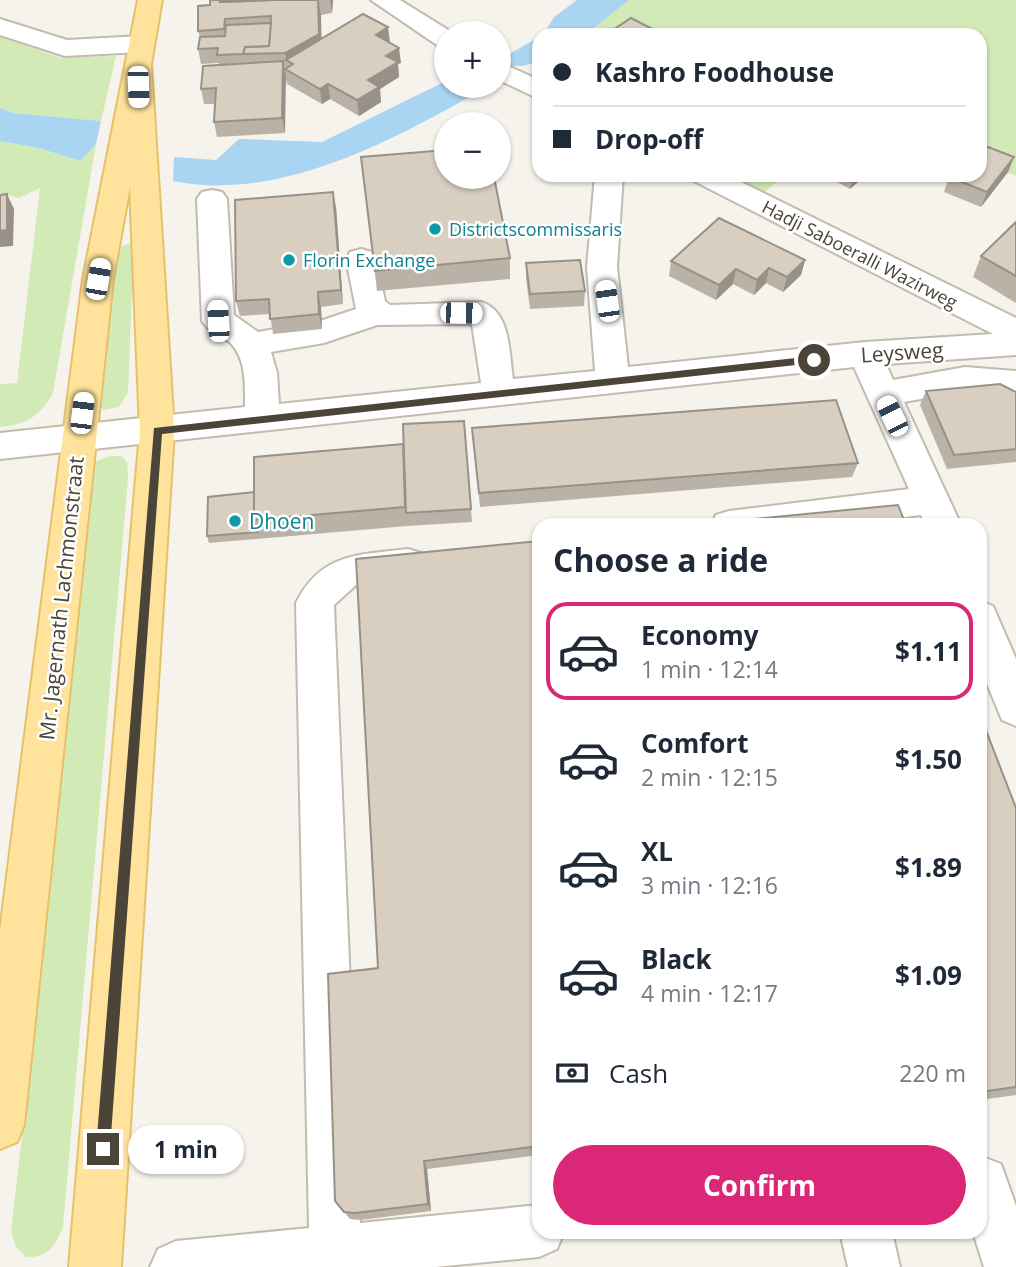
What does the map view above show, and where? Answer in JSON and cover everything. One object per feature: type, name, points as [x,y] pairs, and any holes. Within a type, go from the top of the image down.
[{"type":"main road","points":[[94,1267],[158,431],[139,53],[150,0]]},
{"type":"main road","name":"Mr. Jagernath Lachmonstraat","points":[[0,1125],[4,1070],[98,279],[139,53]]},
{"type":"street","points":[[383,0],[434,32]]},
{"type":"street","points":[[0,27],[65,48],[139,53]]},
{"type":"street","points":[[511,76],[532,87]]},
{"type":"street","points":[[608,182],[602,267],[613,382]]},
{"type":"street","name":"Hadji Saboeralli Wazirweg","points":[[718,182],[1016,332]]},
{"type":"street","points":[[212,200],[218,321],[232,326],[254,344],[260,372],[262,419]]},
{"type":"street","points":[[361,259],[370,306],[378,313],[393,317],[481,313],[487,319],[499,394]]},
{"type":"street","points":[[254,344],[324,332],[378,313]]},
{"type":"street","name":"Leysweg","points":[[0,446],[864,354],[1016,344]]},
{"type":"street","points":[[842,518],[938,512],[864,354]]},
{"type":"street","points":[[882,395],[954,378],[996,377],[1016,383]]},
{"type":"street","points":[[336,1260],[315,603],[325,584],[341,573],[447,560]]},
{"type":"street","points":[[987,635],[1016,708]]},
{"type":"street","points":[[993,1180],[1010,1267]]},
{"type":"street","points":[[176,1267],[206,1262],[336,1260],[532,1232]]},
{"type":"street","points":[[868,1239],[874,1267]]},
{"type":"green space","points":[[629,0],[1016,0],[1016,176],[987,163],[987,28],[594,28]]},
{"type":"green space","points":[[0,36],[61,58],[116,56],[101,121],[14,113],[0,108]]},
{"type":"green space","points":[[0,141],[39,148],[80,161],[96,144],[53,393],[43,408],[31,418],[0,427],[0,384],[17,383],[40,188],[19,198],[0,193]]},
{"type":"green space","points":[[741,182],[776,182],[764,193]]},
{"type":"green space","points":[[134,242],[128,392],[119,407],[104,410],[98,405],[97,397],[119,247]]},
{"type":"green space","points":[[110,456],[121,456],[127,462],[128,478],[63,1227],[50,1250],[40,1256],[26,1257],[16,1247],[11,1232],[47,918],[91,463]]},
{"type":"water","points":[[577,0],[629,0],[594,28],[547,28],[554,17]]},
{"type":"water","points":[[532,41],[532,63],[519,66],[511,64],[511,53]]},
{"type":"water","points":[[434,87],[434,98],[467,98],[442,112],[434,112],[434,116],[377,145],[296,174],[255,183],[214,185],[173,181],[174,157],[216,160],[239,139],[322,142]]},
{"type":"water","points":[[0,108],[14,113],[101,121],[96,144],[80,161],[39,148],[0,141]]},
{"type":"building","points":[[210,0],[318,0],[319,34],[285,53],[243,54],[245,47],[269,46],[271,16],[225,19],[224,29],[198,31],[198,6],[210,5]]},
{"type":"building","points":[[222,0],[273,0],[222,2]]},
{"type":"building","points":[[363,14],[388,27],[376,35],[399,48],[386,56],[398,62],[368,80],[379,87],[357,100],[328,84],[320,89],[285,69],[293,64],[286,60]]},
{"type":"building","points":[[631,18],[650,28],[616,28]]},
{"type":"building","points":[[271,23],[269,46],[245,47],[243,54],[217,55],[218,48],[198,49],[200,37],[225,36],[226,25]]},
{"type":"building","points":[[283,61],[282,118],[214,122],[216,88],[201,89],[203,66]]},
{"type":"building","points":[[987,147],[1014,157],[987,192],[962,182],[987,182]]},
{"type":"building","name":"Districtscommissaris","points":[[434,151],[434,189],[496,189],[510,258],[375,271],[361,157]]},
{"type":"building","name":"Florin Exchange","points":[[333,192],[341,290],[318,292],[319,314],[270,319],[269,299],[236,301],[235,200]]},
{"type":"building","points":[[7,194],[7,230],[0,231],[0,195]]},
{"type":"building","points":[[719,218],[805,260],[787,277],[769,268],[757,280],[736,269],[719,285],[671,261]]},
{"type":"building","points":[[1016,222],[1016,276],[981,256]]},
{"type":"building","points":[[580,260],[585,291],[530,294],[526,263]]},
{"type":"building","points":[[1000,384],[1016,392],[1016,449],[954,455],[926,391]]},
{"type":"building","points":[[836,400],[858,463],[479,493],[472,428]]},
{"type":"building","points":[[464,421],[471,509],[406,513],[403,424]]},
{"type":"building","points":[[403,444],[405,507],[254,520],[254,457]]},
{"type":"building","name":"Dhoen","points":[[254,492],[254,520],[258,532],[207,536],[208,497]]},
{"type":"building","points":[[898,505],[903,518],[765,518]]},
{"type":"building","points":[[532,542],[532,1147],[424,1161],[428,1204],[355,1213],[344,1212],[335,1201],[328,974],[378,968],[356,559]]},
{"type":"building","points":[[987,733],[1016,808],[1016,1087],[987,1091]]},
{"type":"place","name":"Districtscommissaris","points":[[435,229]]},
{"type":"place","name":"Florin Exchange","points":[[289,260]]},
{"type":"place","name":"Dhoen","points":[[235,521]]},
{"type":"route","points":[[103,1149],[158,431],[814,360]]}]
